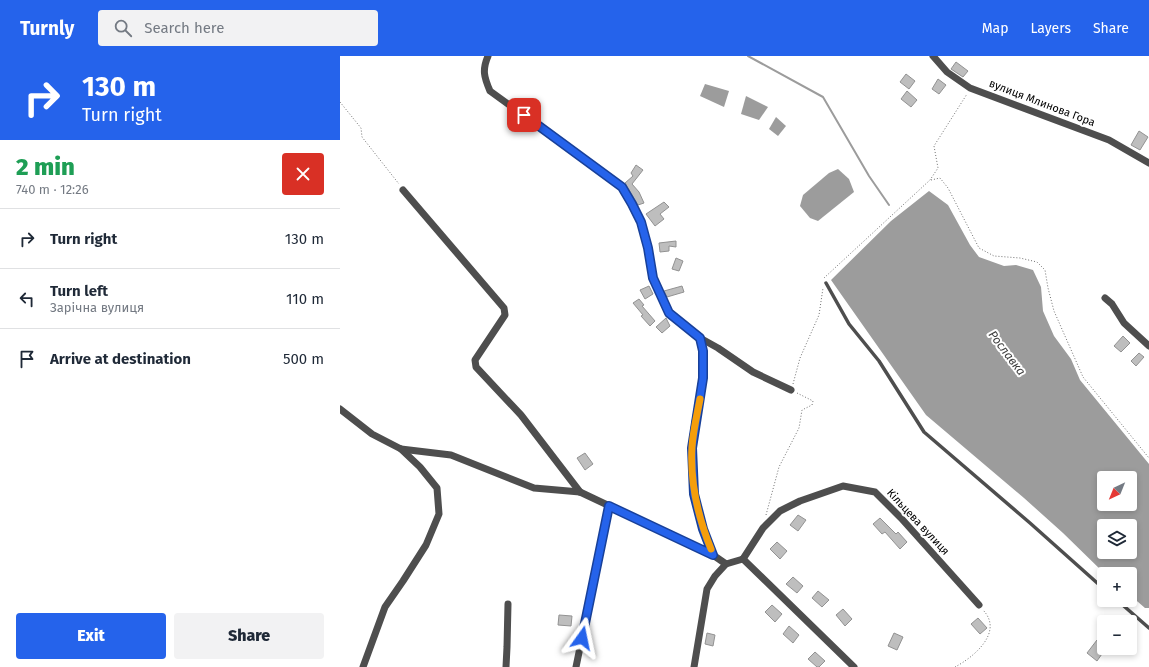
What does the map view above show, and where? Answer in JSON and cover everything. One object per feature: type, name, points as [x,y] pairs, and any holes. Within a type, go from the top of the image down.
[{"type":"street","points":[[488,56],[484,65],[484,78],[490,91],[622,187],[641,222],[648,248],[653,278],[669,313],[700,338],[718,348],[753,372],[791,390]]},
{"type":"street","name":"вулиця Млинова Гора","points":[[933,56],[948,72],[970,88],[1109,140],[1149,163]]},
{"type":"street","points":[[403,190],[504,308],[504,315],[475,360],[476,367],[521,415],[580,492]]},
{"type":"street","points":[[1105,298],[1112,304],[1124,323],[1149,346]]},
{"type":"street","points":[[700,338],[703,351],[703,378],[692,448],[694,494],[703,529],[713,555]]},
{"type":"street","points":[[340,410],[372,434],[401,449],[420,467],[437,488],[439,514],[426,545],[385,607],[363,667]]},
{"type":"street","points":[[401,449],[451,455],[534,488],[580,492],[713,555],[726,564]]},
{"type":"street","name":"Кільцева вулиця","points":[[743,559],[763,528],[780,511],[800,501],[843,486],[875,492],[901,518],[979,605]]},
{"type":"street","points":[[576,667],[609,506]]},
{"type":"street","points":[[694,667],[707,590],[715,576],[726,564],[743,559],[854,667]]},
{"type":"street","points":[[506,667],[508,648],[508,604]]},
{"type":"lane","points":[[826,283],[849,324],[879,361],[924,432],[1097,582]]},
{"type":"lane","points":[[1125,607],[1149,628]]},
{"type":"path","points":[[763,528],[778,467],[799,428],[802,410],[812,405],[813,401],[791,390],[800,358],[819,315],[823,287],[826,283],[824,278],[930,180],[938,168],[934,146],[970,88]]},
{"type":"path","points":[[340,102],[361,128],[362,137],[403,190]]},
{"type":"path","points":[[930,180],[940,178],[948,188],[979,248],[994,256],[1020,258],[1037,262],[1045,270],[1054,311],[1083,377],[1149,458]]},
{"type":"path","points":[[955,667],[977,653],[987,639],[991,624],[989,616],[979,605]]},
{"type":"water","points":[[705,84],[729,91],[724,107],[700,96]]},
{"type":"water","points":[[746,96],[768,107],[759,120],[741,114]]},
{"type":"water","points":[[776,117],[786,126],[778,136],[769,129]]},
{"type":"water","points":[[838,169],[849,179],[854,192],[818,221],[810,218],[800,206],[803,195],[829,173]]},
{"type":"water","points":[[929,191],[948,205],[970,245],[979,257],[1004,266],[1016,265],[1033,270],[1041,287],[1043,311],[1054,336],[1071,359],[1080,380],[1149,464],[1149,608],[1145,608],[1137,601],[1137,567],[1098,567],[1024,498],[926,415],[831,280],[891,221]]},
{"type":"building","points":[[956,62],[968,71],[963,77],[951,69]]},
{"type":"building","points":[[906,74],[915,81],[909,89],[900,82]]},
{"type":"building","points":[[938,79],[946,85],[939,94],[932,89]]},
{"type":"building","points":[[907,91],[917,100],[911,107],[901,99]]},
{"type":"building","points":[[1139,131],[1148,137],[1140,150],[1131,145]]},
{"type":"building","points":[[636,165],[643,170],[632,184],[639,192],[644,203],[638,205],[625,183],[633,176],[631,173]]},
{"type":"building","points":[[664,202],[669,207],[660,214],[664,219],[655,226],[646,214]]},
{"type":"building","points":[[676,241],[676,247],[669,246],[669,251],[660,252],[659,243]]},
{"type":"building","points":[[676,258],[683,261],[679,271],[672,269]]},
{"type":"building","points":[[649,286],[653,294],[645,299],[640,290]]},
{"type":"building","points":[[682,286],[684,292],[667,297],[664,291]]},
{"type":"building","points":[[639,299],[644,305],[642,306],[655,321],[650,326],[641,316],[643,315],[633,303]]},
{"type":"building","points":[[666,318],[670,326],[662,333],[656,327]]},
{"type":"building","points":[[1123,336],[1130,343],[1121,352],[1114,346]]},
{"type":"building","points":[[1139,353],[1144,357],[1136,366],[1131,361]]},
{"type":"building","points":[[585,453],[593,464],[585,470],[577,458]]},
{"type":"building","points":[[798,515],[806,520],[798,531],[790,525]]},
{"type":"building","points":[[880,518],[896,534],[898,532],[907,542],[900,549],[885,532],[882,534],[873,524]]},
{"type":"building","points":[[777,542],[787,551],[780,559],[770,549]]},
{"type":"building","points":[[793,577],[803,586],[797,593],[786,584]]},
{"type":"building","points":[[818,591],[829,600],[822,607],[812,598]]},
{"type":"building","points":[[772,605],[782,614],[775,622],[765,612]]},
{"type":"building","points":[[843,609],[852,619],[845,626],[836,615]]},
{"type":"building","points":[[559,615],[572,616],[571,626],[558,625]]},
{"type":"building","points":[[978,618],[987,628],[980,634],[971,624]]},
{"type":"building","points":[[789,626],[799,635],[793,643],[783,634]]},
{"type":"building","points":[[707,633],[715,635],[713,646],[705,644]]},
{"type":"building","points":[[894,633],[903,637],[897,650],[888,646]]},
{"type":"building","points":[[1097,640],[1097,655],[1101,655],[1097,661],[1087,653]]},
{"type":"building","points":[[815,652],[825,661],[819,667],[808,659]]},
{"type":"waterway","name":"Рославка","points":[[748,56],[823,97],[869,176],[889,205]]},
{"type":"slow traffic","points":[[700,399],[692,448],[694,494],[703,529],[711,549]]},
{"type":"route","points":[[524,115],[622,187],[641,222],[648,248],[653,278],[669,313],[700,338],[703,351],[703,378],[692,448],[694,494],[703,529],[713,555],[609,506],[582,638]]}]
